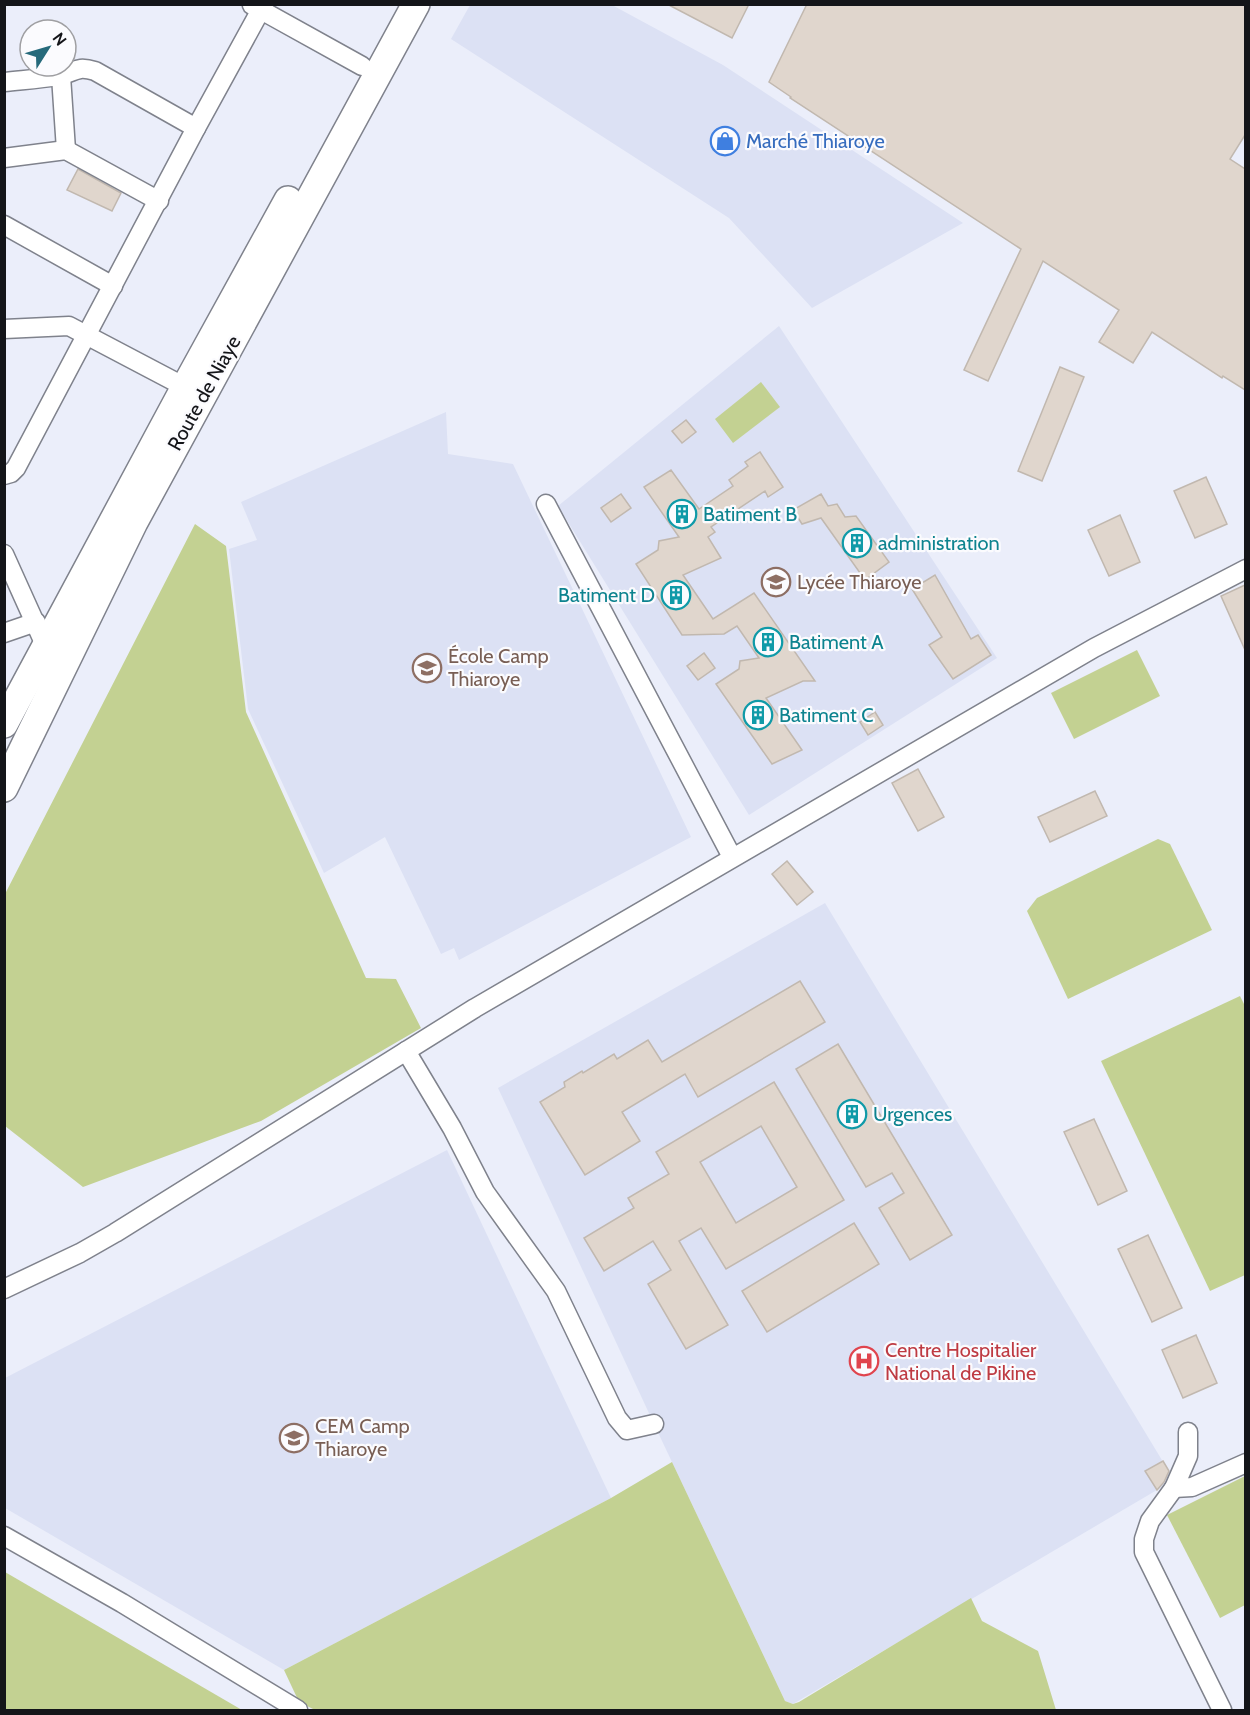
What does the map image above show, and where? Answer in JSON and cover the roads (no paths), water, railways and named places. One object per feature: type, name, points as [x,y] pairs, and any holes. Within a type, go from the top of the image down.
[{"type":"main road","name":"Route de Niaye","points":[[4,788],[134,522],[368,70],[395,4]]},
{"type":"main road","name":"Route de Niaye","points":[[4,724],[40,634],[368,70],[416,4]]},
{"type":"street","points":[[4,475],[16,468],[159,201],[259,6],[368,70]]},
{"type":"street","points":[[78,68],[84,67],[95,71],[196,128]]},
{"type":"street","points":[[4,82],[42,78]]},
{"type":"street","points":[[61,78],[66,150]]},
{"type":"street","points":[[4,158],[66,150],[159,201]]},
{"type":"street","points":[[4,225],[113,286]]},
{"type":"street","points":[[4,329],[69,326],[185,387]]},
{"type":"street","points":[[546,504],[732,857]]},
{"type":"street","points":[[4,554],[40,634],[4,633]]},
{"type":"street","points":[[4,1289],[80,1253],[115,1233],[475,1008],[732,857],[1094,648],[1245,569]]},
{"type":"street","points":[[406,1051],[452,1128],[486,1192],[556,1291],[617,1418],[627,1430],[654,1424]]},
{"type":"street","points":[[1188,1432],[1188,1456],[1174,1488],[1150,1521],[1144,1539],[1144,1552],[1222,1710]]},
{"type":"street","points":[[1174,1488],[1192,1487],[1245,1463]]},
{"type":"street","points":[[4,1536],[298,1710]]},
{"type":"place","name":"Marché Thiaroye","points":[[725,141]]},
{"type":"place","name":"Batiment B","points":[[682,514]]},
{"type":"place","name":"administration","points":[[857,543]]},
{"type":"place","name":"Lycée Thiaroye","points":[[776,582]]},
{"type":"place","name":"Batiment D","points":[[676,595]]},
{"type":"place","name":"Batiment A","points":[[768,642]]},
{"type":"place","name":"École Camp Thiaroye","points":[[427,668]]},
{"type":"place","name":"Batiment C","points":[[758,715]]},
{"type":"place","name":"Urgences","points":[[852,1114]]},
{"type":"place","name":"Centre Hospitalier National de Pikine","points":[[864,1361]]},
{"type":"place","name":"CEM Camp Thiaroye","points":[[294,1438]]}]
